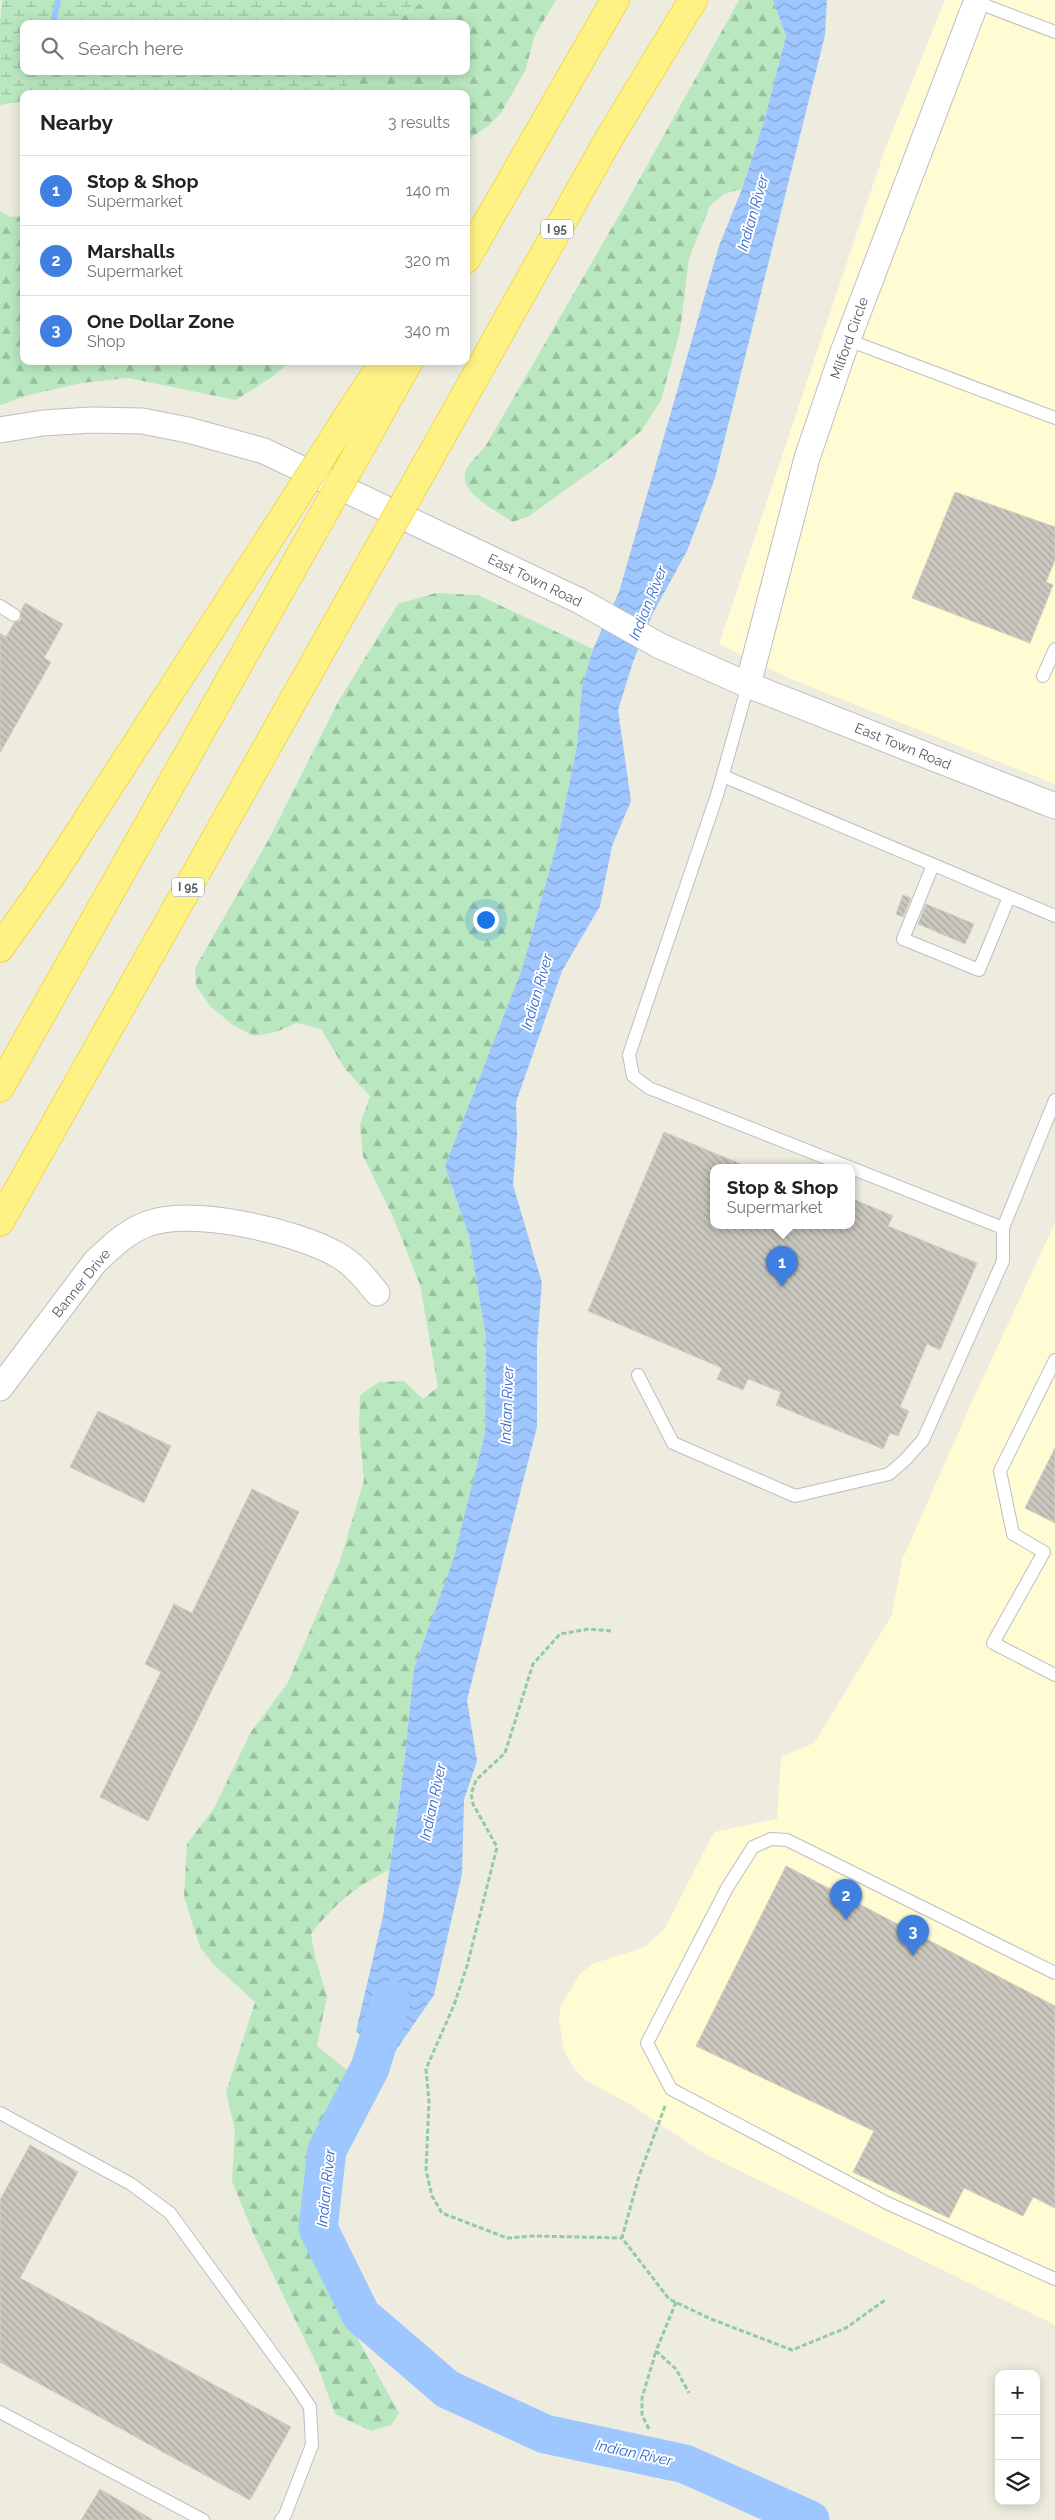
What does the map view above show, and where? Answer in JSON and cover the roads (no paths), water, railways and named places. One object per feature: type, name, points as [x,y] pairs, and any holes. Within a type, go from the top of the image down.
[{"type":"highway","points":[[470,252],[614,0]]},
{"type":"highway","name":"I 95","points":[[0,1222],[607,142],[693,0]]},
{"type":"highway","points":[[470,240],[500,199]]},
{"type":"highway","points":[[0,948],[51,876],[381,365]]},
{"type":"highway","points":[[0,1088],[407,365]]},
{"type":"street","name":"Milford Circle","points":[[748,685],[807,458],[848,340],[977,1]]},
{"type":"street","name":"East Town Road","points":[[0,430],[43,423],[92,420],[142,421],[264,451],[580,601],[660,646],[748,685],[1055,806]]},
{"type":"street","name":"Banner Drive","points":[[0,1388],[95,1262],[112,1245],[132,1231],[168,1219],[218,1220],[262,1227],[304,1239],[338,1254],[360,1272],[377,1293]]},
{"type":"lane","points":[[977,1],[1055,32]]},
{"type":"lane","points":[[848,340],[1055,418]]},
{"type":"lane","points":[[0,606],[14,614]]},
{"type":"lane","points":[[1043,676],[1055,649]]},
{"type":"lane","points":[[748,685],[723,776],[629,1055],[633,1076],[649,1088],[841,1164]]},
{"type":"lane","points":[[723,776],[1055,916]]},
{"type":"lane","points":[[933,865],[903,939],[979,970],[1009,897]]},
{"type":"lane","points":[[638,1375],[673,1443],[795,1496],[889,1474],[906,1460],[923,1440],[1004,1261],[1003,1228],[1055,1100]]},
{"type":"lane","points":[[855,1169],[1003,1228]]},
{"type":"lane","points":[[1055,1360],[1000,1471],[1013,1534],[1044,1552],[993,1643],[1055,1675]]},
{"type":"lane","points":[[1055,1973],[787,1840],[771,1839],[753,1847],[727,1888],[647,2043],[671,2088],[887,2203],[1055,2279]]},
{"type":"lane","points":[[0,2113],[131,2184],[170,2213],[296,2386],[310,2407],[312,2444],[285,2515],[281,2520]]},
{"type":"lane","points":[[0,2412],[203,2520]]},
{"type":"water","points":[[773,0],[827,0],[825,35],[715,478],[687,551],[652,615],[633,662],[618,710],[631,801],[612,846],[600,906],[562,971],[516,1102],[517,1136],[513,1185],[542,1283],[537,1343],[537,1427],[467,1700],[477,1761],[464,1800],[462,1874],[434,1995],[387,2063],[356,2031],[383,1916],[404,1765],[414,1668],[454,1557],[485,1433],[486,1338],[469,1236],[445,1166],[522,969],[557,843],[577,746],[582,686],[593,649],[619,592],[719,246],[742,189],[765,118],[786,36]]},
{"type":"waterway","points":[[54,20],[58,0]]},
{"type":"waterway","name":"Indian River","points":[[391,2000],[370,2068],[327,2150],[318,2228],[361,2315],[447,2389],[545,2434],[685,2464],[810,2520]]},
{"type":"place","name":"Stop & Shop","points":[[782,1287]]},
{"type":"place","name":"Marshalls","points":[[846,1920]]},
{"type":"place","name":"One Dollar Zone","points":[[913,1956]]}]
